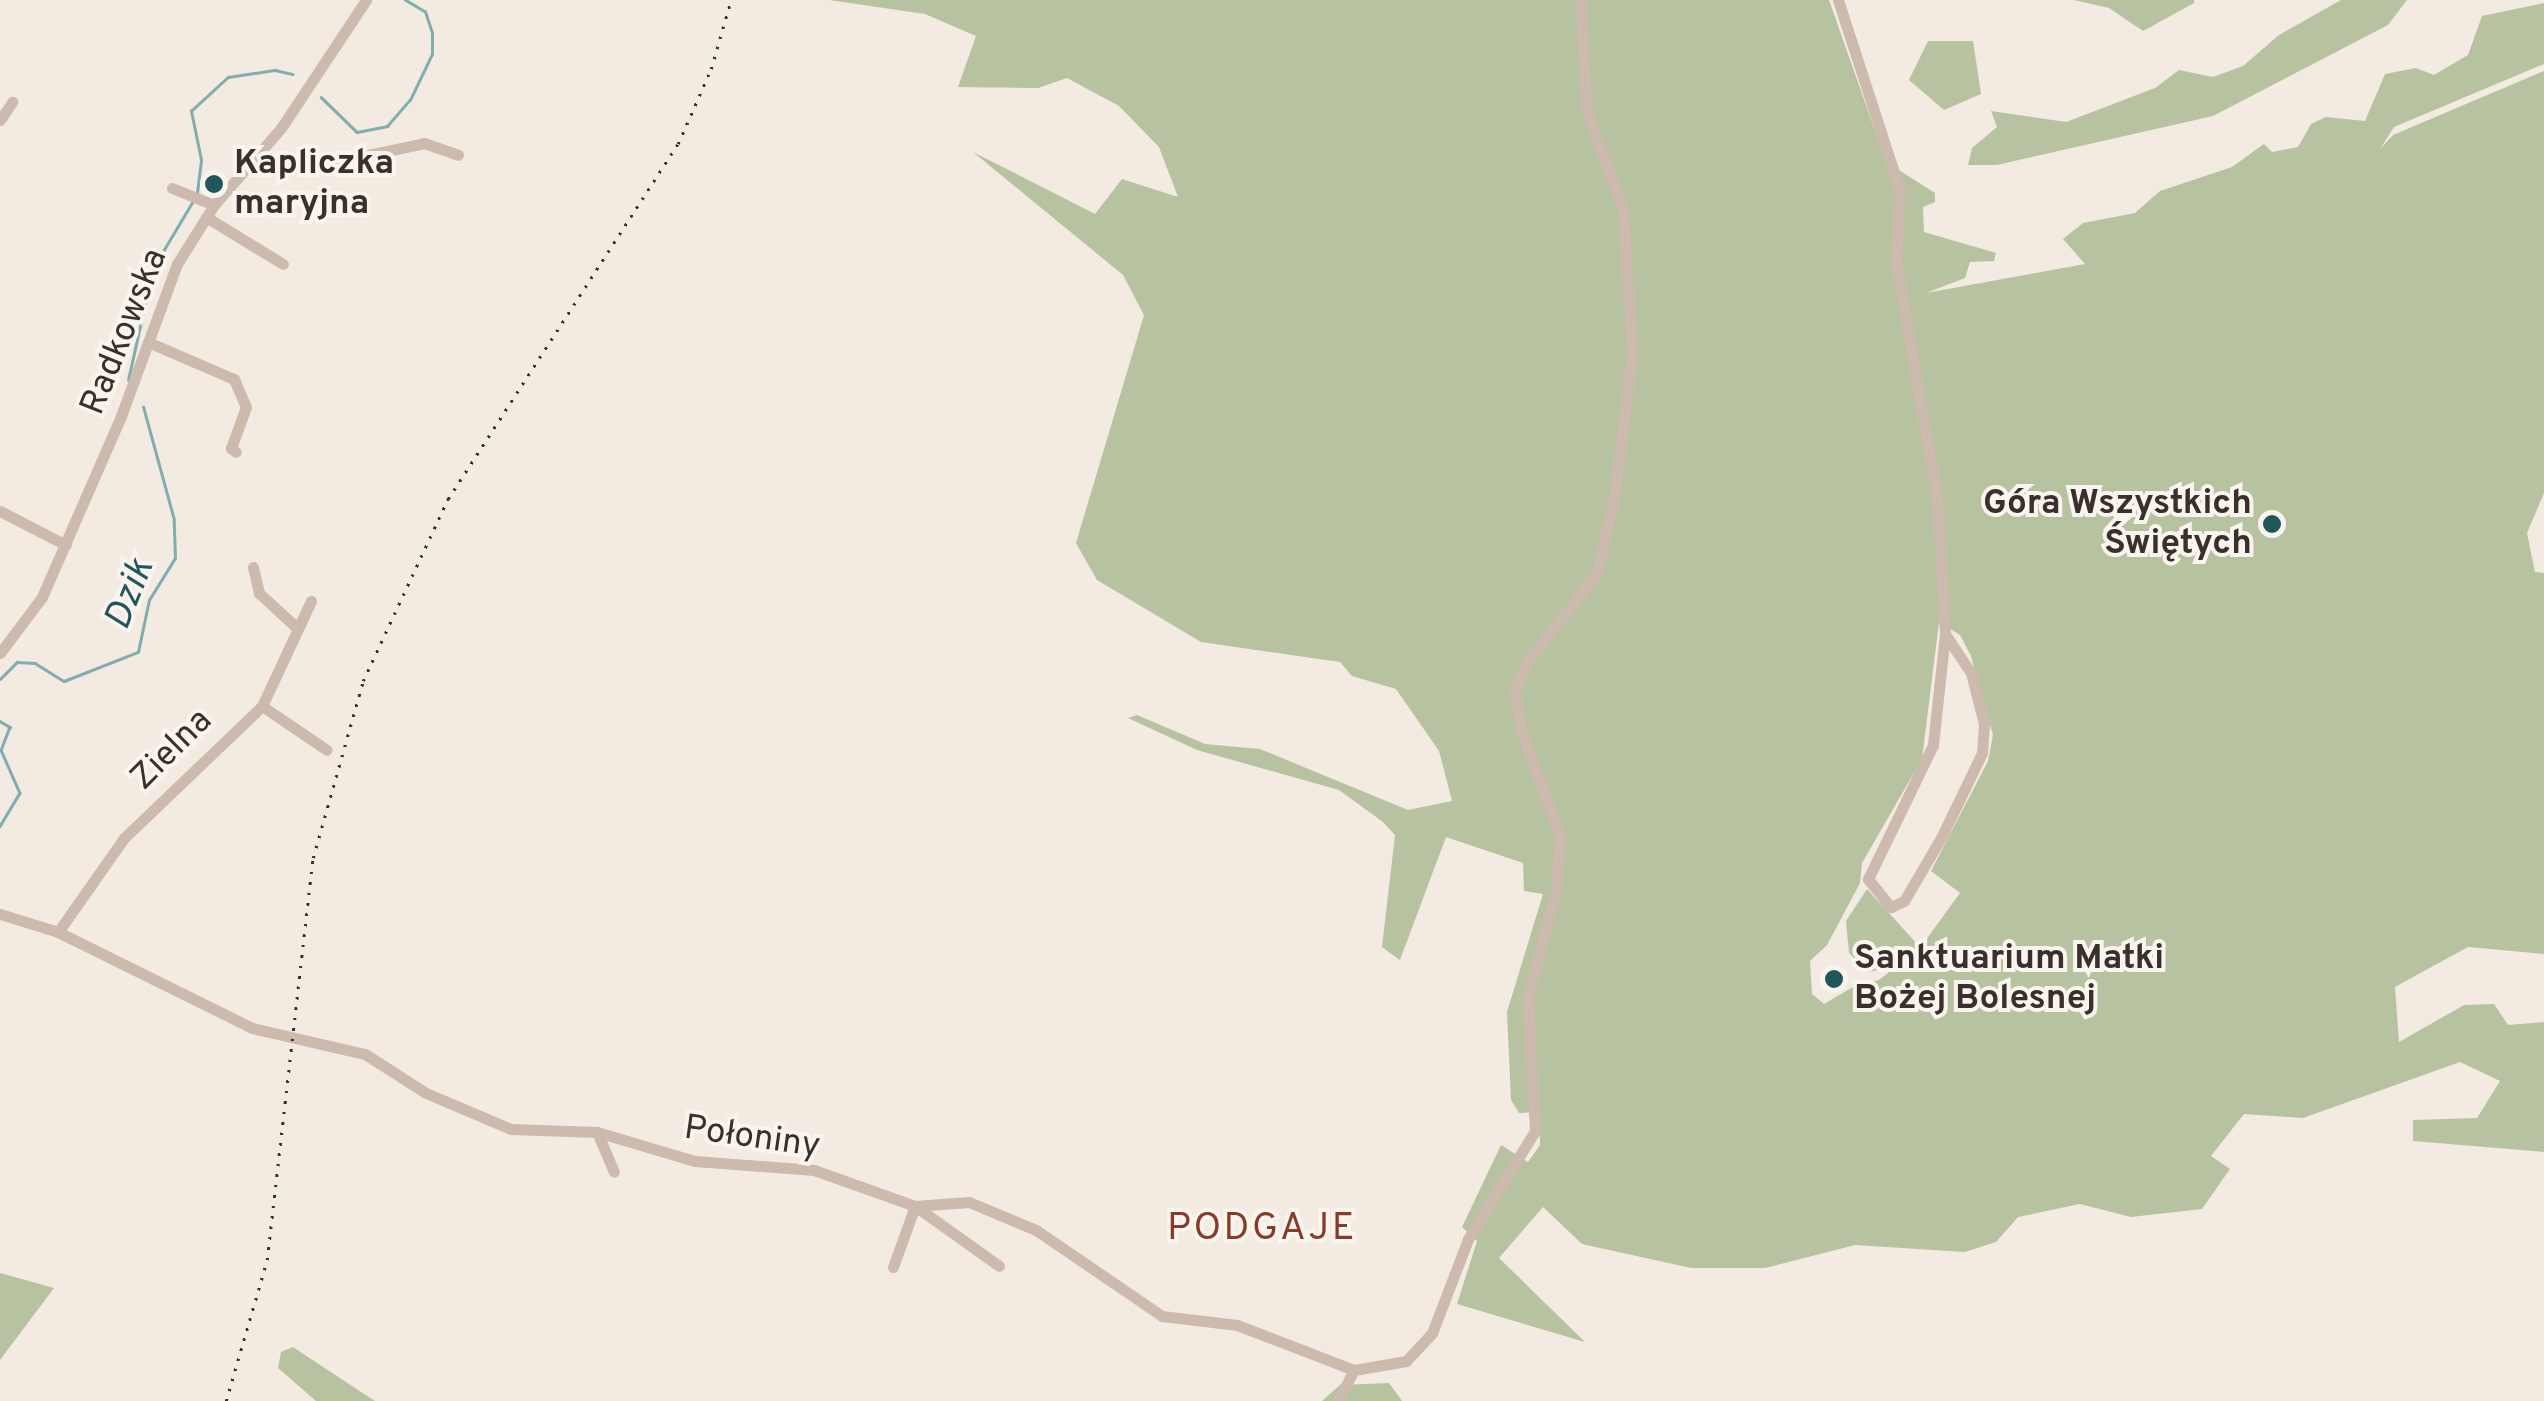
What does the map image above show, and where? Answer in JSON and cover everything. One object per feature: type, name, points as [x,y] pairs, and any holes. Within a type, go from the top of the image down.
[{"type":"street","name":"Radkowska","points":[[0,654],[42,596],[66,544],[177,264],[206,217],[202,198],[249,164],[282,128],[366,0]]},
{"type":"street","points":[[1338,1401],[1354,1370],[1388,1368],[1420,1351],[1468,1240],[1536,1131],[1528,1006],[1556,890],[1560,836],[1521,730],[1516,690],[1524,666],[1597,573],[1615,493],[1632,352],[1623,209],[1586,113],[1580,0]]},
{"type":"street","points":[[1838,0],[1900,190],[1896,261],[1936,478],[1945,634],[1934,745],[1868,879],[1887,904],[1901,904],[1982,752],[1984,724],[1971,673],[1945,634]]},
{"type":"street","points":[[0,120],[12,102]]},
{"type":"street","points":[[249,164],[302,168],[424,142],[458,155]]},
{"type":"street","points":[[172,188],[202,198]]},
{"type":"street","points":[[206,217],[284,264]]},
{"type":"street","points":[[148,342],[234,379],[246,407],[232,448],[236,452]]},
{"type":"street","points":[[0,512],[66,544]]},
{"type":"street","points":[[253,566],[259,593],[296,627]]},
{"type":"street","name":"Zielna","points":[[58,932],[124,838],[262,706],[311,601]]},
{"type":"street","points":[[262,706],[327,750]]},
{"type":"street","name":"Połoniny","points":[[0,914],[58,932],[252,1028],[365,1054],[426,1092],[511,1129],[598,1132],[695,1161],[814,1170],[914,1206],[969,1202],[1036,1230],[1162,1316],[1238,1325],[1354,1370]]},
{"type":"street","points":[[598,1132],[614,1172]]},
{"type":"street","points":[[893,1267],[914,1206],[999,1266]]},
{"type":"green space","points":[[829,0],[1829,0],[1886,162],[1935,193],[1935,202],[1923,207],[1924,232],[1996,253],[1994,261],[1970,262],[1965,278],[1926,293],[2085,264],[2063,239],[2083,223],[2135,213],[2160,191],[2232,167],[2264,144],[2272,152],[2298,147],[2311,124],[2326,117],[2365,121],[2385,74],[2416,68],[2434,75],[2468,55],[2482,16],[2544,3],[2544,64],[2394,127],[2380,149],[2393,135],[2544,71],[2544,493],[2527,533],[2535,572],[2544,573],[2544,954],[2468,947],[2395,987],[2399,1042],[2464,1005],[2494,1004],[2508,1025],[2544,1022],[2544,1152],[2413,1141],[2413,1120],[2477,1118],[2500,1081],[2460,1062],[2303,1118],[2244,1114],[2211,1156],[2230,1169],[2202,1209],[2131,1217],[2080,1204],[2018,1217],[1996,1242],[1965,1252],[1855,1245],[1765,1268],[1691,1268],[1582,1244],[1543,1207],[1499,1258],[1585,1342],[1457,1304],[1477,1241],[1462,1227],[1501,1145],[1528,1162],[1540,1145],[1539,1112],[1519,1113],[1511,1100],[1507,1012],[1543,894],[1524,891],[1523,863],[1446,837],[1400,960],[1382,947],[1395,835],[1383,822],[1339,790],[1197,750],[1128,718],[1137,715],[1205,744],[1260,749],[1408,810],[1452,801],[1439,751],[1396,689],[1352,676],[1340,662],[1201,642],[1097,580],[1076,543],[1144,315],[1123,275],[973,152],[1095,214],[1122,179],[1178,197],[1159,147],[1119,106],[1067,78],[1038,88],[958,87],[976,36],[925,14]],"holes":[[[1939,622],[1960,635],[1971,656],[1993,735],[1988,761],[1931,871],[1960,893],[1920,948],[1879,980],[1858,984],[1824,1004],[1812,994],[1810,961],[1827,945],[1860,883],[1862,863],[1922,759]]]},
{"type":"green space","points":[[2074,0],[2194,3],[2143,31],[2109,8]]},
{"type":"green space","points":[[2341,0],[2407,0],[2388,25],[2213,116],[1997,165],[1968,165],[1972,148],[1997,127],[1991,111],[2066,122],[2155,88],[2179,70],[2213,77],[2243,66],[2279,35]]},
{"type":"green space","points":[[1928,41],[1973,41],[1981,94],[1944,110],[1909,80]]},
{"type":"green space","points":[[1867,889],[1919,946],[1892,968],[1894,954],[1884,969],[1868,972],[1849,953],[1846,921]]},
{"type":"green space","points":[[0,1273],[54,1288],[0,1360]]},
{"type":"green space","points":[[293,1347],[375,1401],[316,1401],[278,1368],[281,1352]]},
{"type":"green space","points":[[1389,1383],[1402,1401],[1322,1401],[1340,1385]]},
{"type":"waterway","name":"Dzik","points":[[321,97],[357,132],[387,126],[410,100],[432,54],[432,33],[425,12],[405,0]]},
{"type":"waterway","name":"Dzik","points":[[197,193],[201,160],[191,111],[228,77],[275,70],[293,74]]},
{"type":"waterway","name":"Dzik","points":[[128,380],[153,268],[193,201]]},
{"type":"waterway","name":"Dzik","points":[[0,679],[17,662],[35,663],[64,681],[138,652],[149,600],[175,558],[174,520],[143,407]]},
{"type":"waterway","name":"Dzik","points":[[0,721],[10,727],[1,750],[20,793],[0,826]]},
{"type":"railway","points":[[226,1401],[267,1260],[313,858],[363,681],[448,499],[678,144],[711,69],[731,0]]},
{"type":"place","name":"Kapliczka maryjna","points":[[214,184]]},
{"type":"place","name":"Góra Wszystkich Świętych","points":[[2272,524]]},
{"type":"place","name":"Sanktuarium Matki Bożej Bolesnej","points":[[1834,979]]},
{"type":"district","name":"PODGAJE","points":[[1262,1230]]}]
